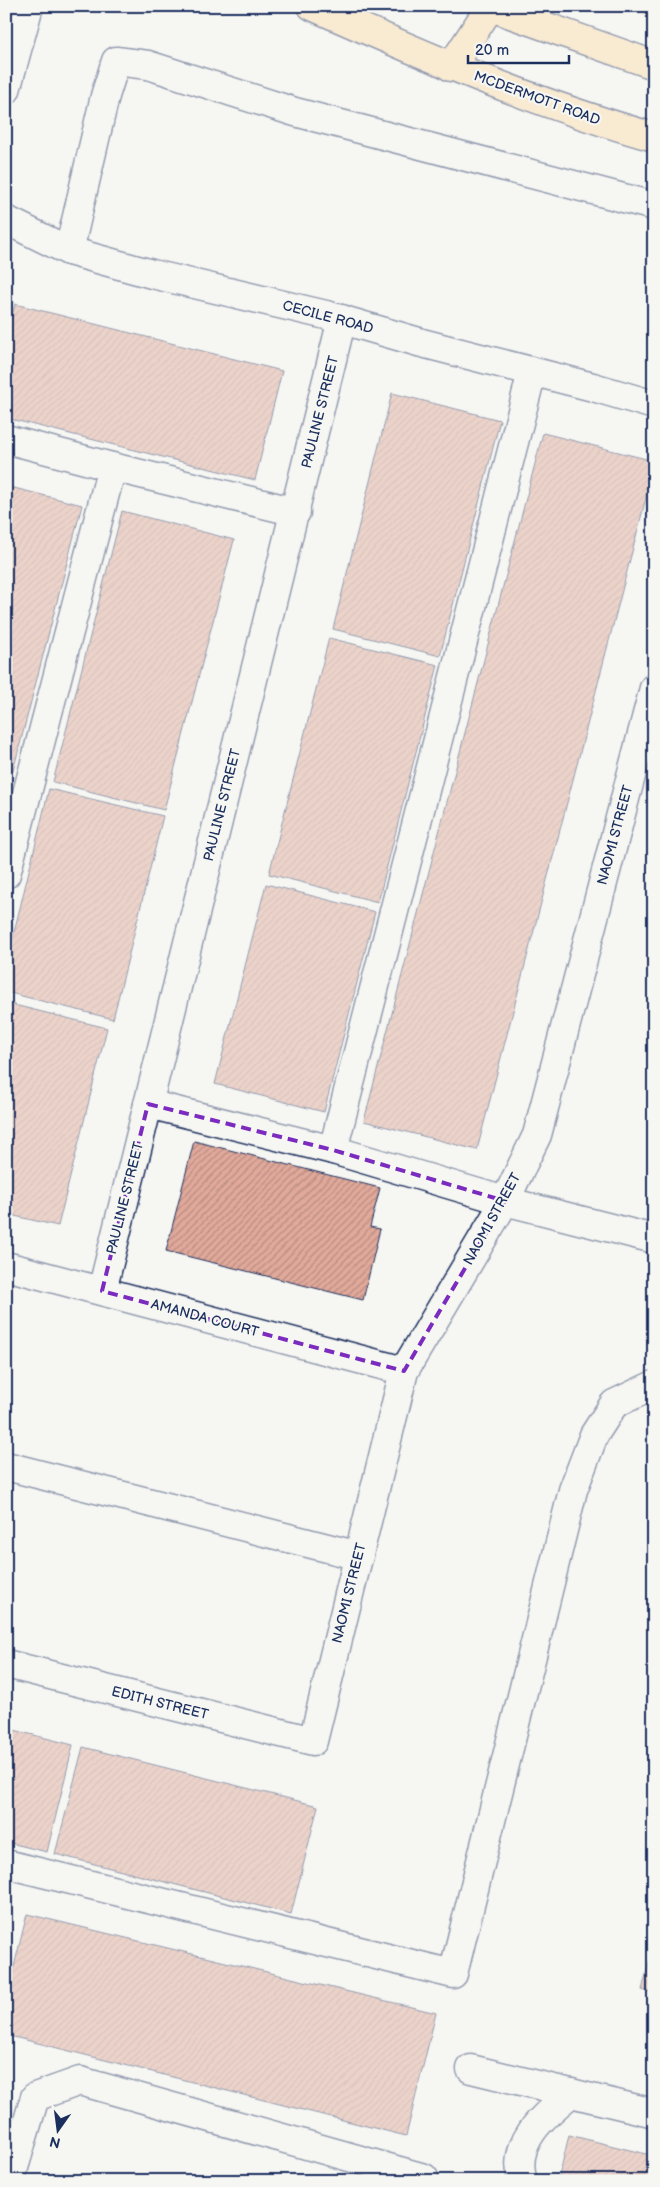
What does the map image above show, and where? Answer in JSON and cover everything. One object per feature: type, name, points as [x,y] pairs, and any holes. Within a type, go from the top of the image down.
[{"type":"main road","name":"MCDERMOTT ROAD","points":[[312,6],[451,67],[615,126],[654,137]]},
{"type":"main road","points":[[451,67],[489,6],[654,65]]},
{"type":"street","points":[[6,90],[29,6]]},
{"type":"street","points":[[69,251],[105,96],[116,61],[148,65],[295,112],[654,206]]},
{"type":"street","name":"CECILE ROAD","points":[[6,220],[69,251],[152,274],[342,320],[654,405]]},
{"type":"street","name":"PAULINE STREET","points":[[102,1291],[342,320]]},
{"type":"street","points":[[334,1150],[532,372]]},
{"type":"street","points":[[6,439],[296,512]]},
{"type":"street","points":[[6,874],[112,467]]},
{"type":"street","name":"NAOMI STREET","points":[[313,1741],[404,1371],[505,1201],[537,1135],[654,688]]},
{"type":"street","points":[[148,1104],[334,1150],[505,1201],[654,1239]]},
{"type":"street","name":"AMANDA COURT","points":[[6,1266],[404,1371]]},
{"type":"street","points":[[6,1864],[453,1974],[573,1490],[594,1435],[614,1404],[654,1385]]},
{"type":"street","points":[[6,1466],[358,1556]]},
{"type":"street","name":"EDITH STREET","points":[[6,1664],[313,1741]]},
{"type":"street","points":[[470,2069],[654,2113]]},
{"type":"street","points":[[10,2181],[35,2097],[80,2081],[424,2178]]},
{"type":"street","points":[[523,2181],[519,2160],[531,2132],[548,2112],[571,2093]]},
{"type":"highlighted area","points":[[148,1104],[333,1150],[505,1201],[404,1371],[102,1291]]},
{"type":"shaded area","points":[[621,6],[654,6],[654,20]]},
{"type":"building","points":[[15,304],[282,371],[255,480],[6,418],[6,338]]},
{"type":"building","points":[[392,393],[500,420],[440,656],[333,629]]},
{"type":"building","points":[[543,433],[654,461],[654,467],[477,1150],[364,1121]]},
{"type":"building","points":[[6,486],[82,505],[13,771],[6,769]]},
{"type":"building","points":[[122,511],[234,540],[164,810],[53,782]]},
{"type":"building","points":[[329,638],[438,665],[378,902],[269,874]]},
{"type":"building","points":[[49,789],[163,816],[113,1019],[6,992],[6,965]]},
{"type":"building","points":[[266,884],[375,912],[324,1112],[215,1084]]},
{"type":"building","points":[[6,1003],[107,1028],[58,1226],[6,1214]]},
{"type":"building","points":[[194,1141],[380,1188],[370,1227],[380,1229],[363,1300],[166,1251]]},
{"type":"building","points":[[6,1728],[73,1745],[47,1852],[6,1842]]},
{"type":"building","points":[[83,1747],[318,1806],[291,1914],[55,1854]]},
{"type":"building","points":[[27,1914],[436,2013],[406,2136],[6,2035],[6,1999]]},
{"type":"building","points":[[654,1943],[654,1993],[642,1990]]},
{"type":"building","points":[[569,2135],[654,2156],[654,2181],[558,2181]]}]
